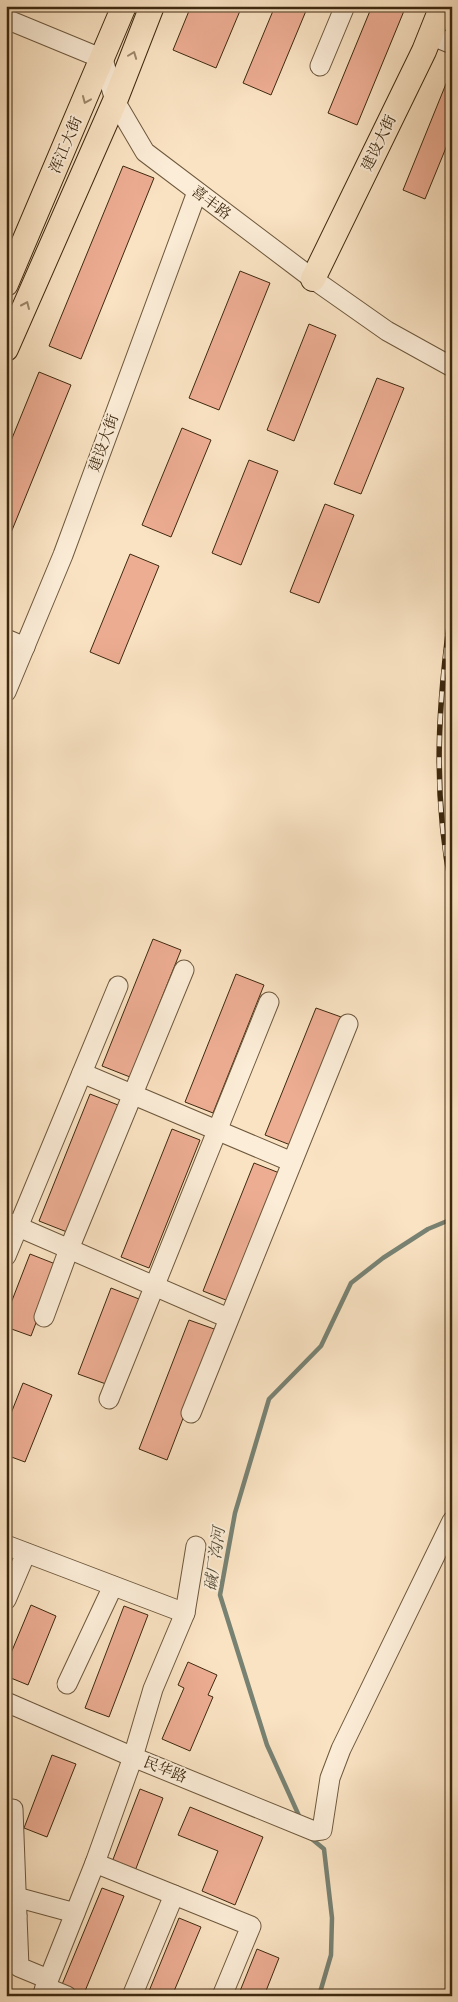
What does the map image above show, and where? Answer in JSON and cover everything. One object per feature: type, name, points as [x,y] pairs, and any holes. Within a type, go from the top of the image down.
[{"type":"main road","name":"浑江大街","points":[[6,284],[124,6]]},
{"type":"main road","points":[[6,349],[115,101],[152,6]]},
{"type":"main road","name":"建设大街","points":[[313,279],[441,40],[442,6]]},
{"type":"street","points":[[320,66],[345,6]]},
{"type":"street","points":[[6,19],[103,59]]},
{"type":"street","name":"喜丰路","points":[[103,59],[115,101],[145,152],[313,279],[387,331],[452,367]]},
{"type":"street","name":"建设大街","points":[[6,692],[66,546],[197,192]]},
{"type":"street","points":[[6,639],[25,646]]},
{"type":"street","points":[[44,1317],[69,1249],[184,970]]},
{"type":"street","points":[[6,1256],[12,1224],[82,1074],[118,986]]},
{"type":"street","points":[[109,1399],[269,1002]]},
{"type":"street","points":[[191,1413],[348,1024]]},
{"type":"street","points":[[82,1074],[292,1162]]},
{"type":"street","points":[[12,1224],[228,1318]]},
{"type":"street","name":"民华路","points":[[6,1702],[289,1821],[319,1829],[330,1778],[342,1749],[452,1521]]},
{"type":"street","points":[[6,1545],[185,1613]]},
{"type":"street","points":[[45,1987],[95,1863],[133,1757],[153,1688],[185,1613],[196,1546]]},
{"type":"street","points":[[6,1600],[26,1553]]},
{"type":"street","points":[[68,1684],[113,1586]]},
{"type":"street","points":[[12,1809],[16,1897],[12,1916],[19,1967],[45,1987],[67,1996]]},
{"type":"street","points":[[95,1863],[251,1926],[222,1996]]},
{"type":"street","points":[[132,1996],[174,1895]]},
{"type":"street","points":[[16,1897],[75,1913]]},
{"type":"building","points":[[191,6],[242,6],[216,68],[173,50]]},
{"type":"building","points":[[275,6],[308,6],[271,95],[243,83]]},
{"type":"building","points":[[372,6],[406,6],[357,125],[328,113]]},
{"type":"building","points":[[452,69],[452,133],[425,199],[403,190]]},
{"type":"building","points":[[123,166],[154,178],[81,359],[49,346]]},
{"type":"building","points":[[240,271],[270,283],[219,410],[189,398]]},
{"type":"building","points":[[309,324],[336,335],[294,441],[267,430]]},
{"type":"building","points":[[39,372],[71,385],[6,545],[6,453]]},
{"type":"building","points":[[377,378],[404,388],[361,494],[334,484]]},
{"type":"building","points":[[182,428],[211,440],[171,537],[142,525]]},
{"type":"building","points":[[249,460],[278,471],[241,565],[212,553]]},
{"type":"building","points":[[325,504],[354,515],[319,603],[290,592]]},
{"type":"building","points":[[130,554],[159,566],[119,664],[90,652]]},
{"type":"building","points":[[6,920],[10,921],[6,950]]},
{"type":"building","points":[[153,939],[181,950],[130,1077],[102,1066]]},
{"type":"building","points":[[236,974],[264,985],[213,1113],[185,1102]]},
{"type":"building","points":[[316,1008],[344,1018],[293,1146],[265,1135]]},
{"type":"building","points":[[90,1094],[118,1105],[67,1232],[39,1221]]},
{"type":"building","points":[[172,1129],[200,1140],[149,1268],[121,1257]]},
{"type":"building","points":[[254,1163],[282,1174],[231,1302],[203,1291]]},
{"type":"building","points":[[30,1254],[58,1265],[31,1336],[6,1327],[6,1316]]},
{"type":"building","points":[[111,1288],[139,1299],[106,1384],[78,1374]]},
{"type":"building","points":[[189,1320],[217,1330],[167,1460],[139,1449]]},
{"type":"building","points":[[23,1383],[52,1395],[25,1462],[6,1455],[6,1426]]},
{"type":"building","points":[[31,1605],[56,1616],[28,1685],[6,1676],[6,1665]]},
{"type":"building","points":[[124,1606],[148,1615],[109,1717],[85,1708]]},
{"type":"building","points":[[188,1662],[217,1675],[208,1695],[213,1697],[190,1751],[162,1739],[184,1688],[178,1685]]},
{"type":"building","points":[[52,1755],[76,1764],[47,1837],[24,1828]]},
{"type":"building","points":[[140,1789],[163,1798],[135,1871],[112,1862]]},
{"type":"building","points":[[190,1807],[263,1837],[235,1905],[202,1891],[218,1851],[178,1835]]},
{"type":"building","points":[[102,1888],[124,1896],[83,1996],[61,1987]]},
{"type":"building","points":[[179,1918],[201,1927],[172,1996],[147,1996]]},
{"type":"building","points":[[257,1949],[279,1958],[264,1996],[238,1996]]},
{"type":"waterway","name":"碱厂沟河","points":[[300,1818],[267,1745],[220,1595],[235,1513],[269,1399],[321,1346],[351,1283],[383,1258],[428,1229],[452,1219]]},
{"type":"waterway","name":"碱厂沟河","points":[[307,1835],[324,1849],[332,1918],[331,1955],[319,1996]]},
{"type":"railway","points":[[452,604],[443,676],[439,747],[442,818],[452,890]]}]
